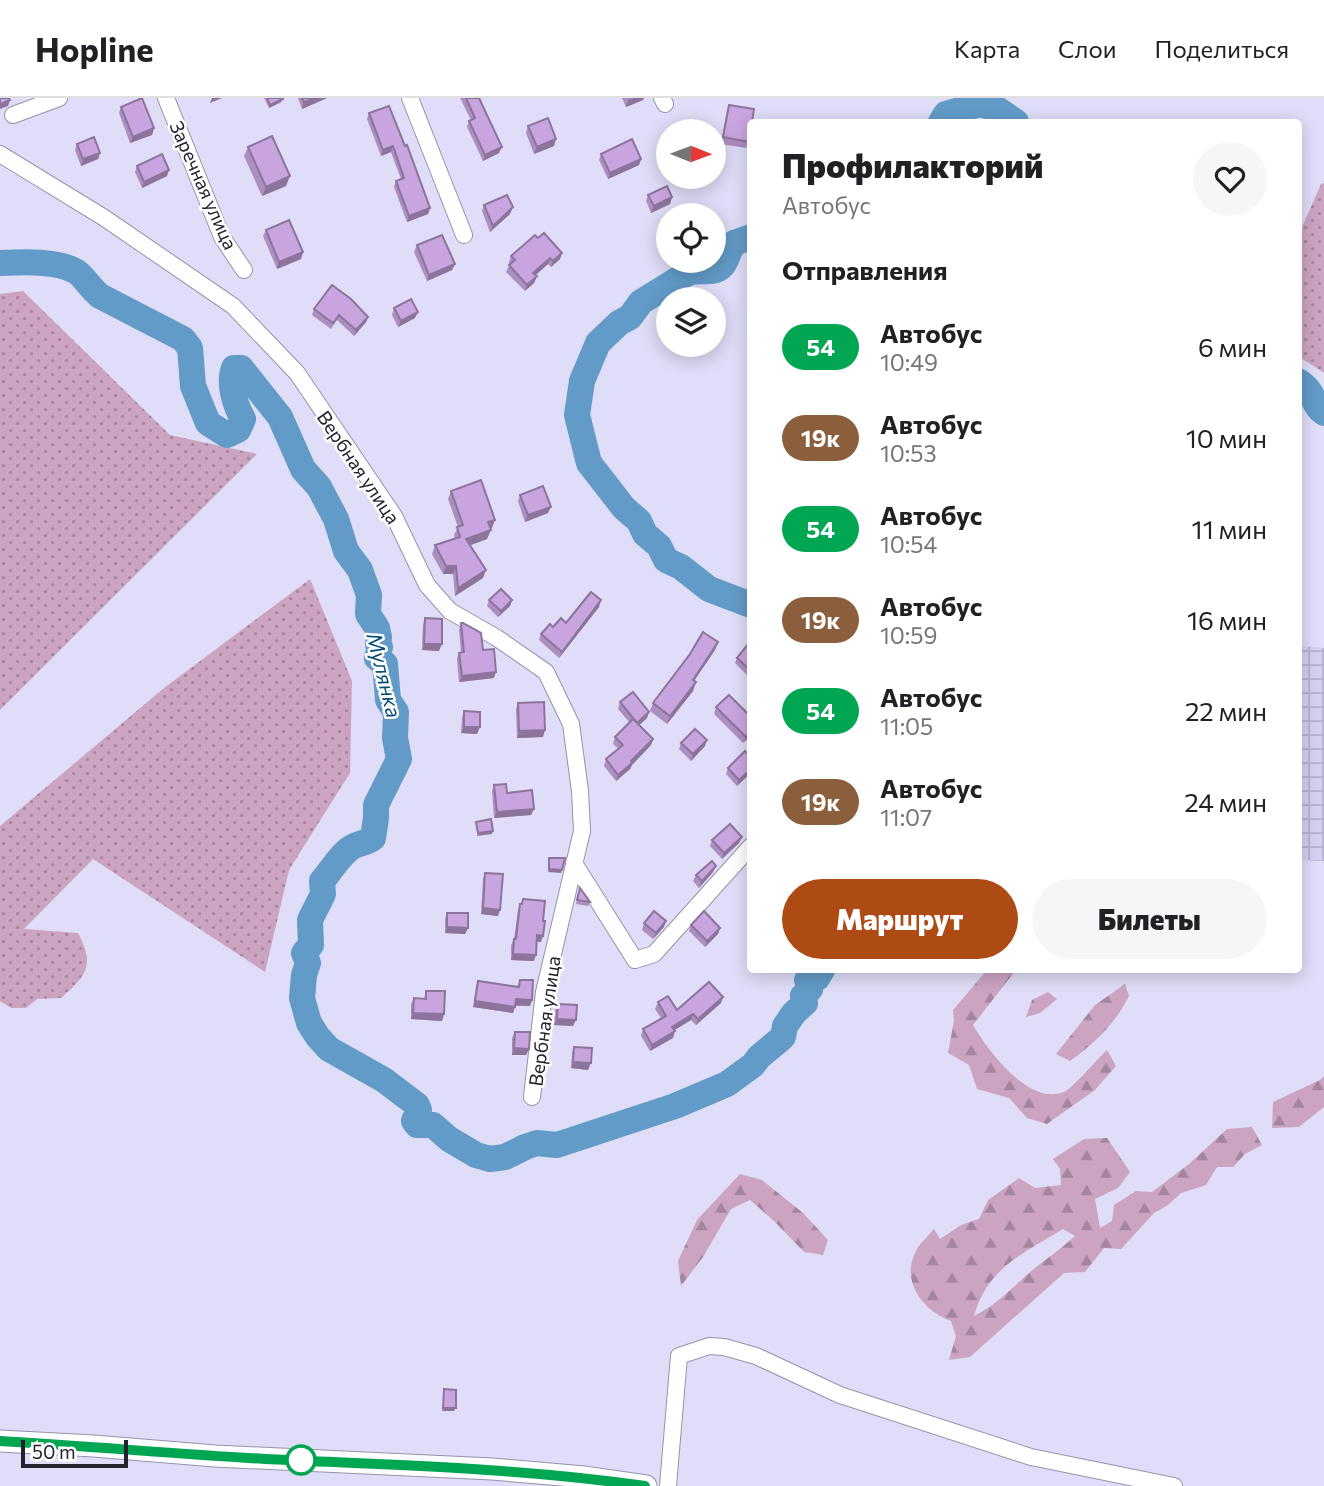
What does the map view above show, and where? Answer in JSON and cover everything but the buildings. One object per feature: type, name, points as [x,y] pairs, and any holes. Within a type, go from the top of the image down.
[{"type":"main road","points":[[0,1441],[215,1456],[492,1469],[584,1477],[646,1486]]},
{"type":"street","points":[[13,115],[59,98]]},
{"type":"street","name":"Заречная улица","points":[[166,98],[222,237],[244,270]]},
{"type":"street","points":[[410,98],[464,235]]},
{"type":"street","name":"Вербная улица","points":[[0,153],[103,217],[233,306],[297,373],[394,516],[427,585],[450,611],[497,638],[546,672],[571,724],[580,791],[582,831],[544,992],[532,1097]]},
{"type":"street","points":[[574,863],[635,960],[653,954],[747,850]]},
{"type":"street","points":[[668,1486],[679,1356],[709,1346],[724,1347],[756,1356],[840,1395],[1031,1457],[1174,1486]]},
{"type":"shaded area","points":[[1302,646],[1324,648],[1324,861],[1302,860]]},
{"type":"green space","points":[[1324,183],[1324,373],[1302,359],[1302,227],[1321,184]]},
{"type":"green space","points":[[23,291],[170,435],[257,454],[0,710],[0,294]]},
{"type":"green space","points":[[310,579],[352,681],[350,773],[289,870],[265,972],[93,859],[24,929],[78,933],[87,962],[82,976],[61,998],[37,999],[26,1008],[11,1008],[0,1001],[0,826],[164,688]]},
{"type":"green space","points":[[984,973],[1014,973],[973,1025],[1011,1074],[1037,1091],[1051,1094],[1064,1092],[1073,1085],[1107,1050],[1116,1066],[1095,1090],[1047,1124],[1027,1118],[1009,1098],[977,1089],[969,1065],[948,1053],[954,1021],[953,1010]]},
{"type":"green space","points":[[1125,984],[1129,996],[1104,1032],[1070,1061],[1056,1054],[1095,1005]]},
{"type":"green space","points":[[1048,992],[1057,999],[1040,1013],[1026,1017],[1032,1000]]},
{"type":"green space","points":[[1324,1076],[1324,1107],[1299,1127],[1272,1128],[1273,1102]]},
{"type":"green space","points":[[1252,1127],[1262,1145],[1245,1154],[1233,1167],[1217,1167],[1206,1185],[1181,1193],[1154,1213],[1121,1249],[1104,1248],[1085,1272],[1064,1273],[970,1357],[949,1360],[956,1336],[951,1321],[931,1310],[923,1302],[917,1294],[911,1273],[916,1251],[934,1229],[940,1239],[961,1225],[979,1219],[988,1200],[1019,1178],[1035,1188],[1061,1185],[1060,1169],[1053,1159],[1084,1139],[1107,1138],[1130,1172],[1118,1188],[1095,1199],[1100,1228],[1112,1221],[1114,1205],[1136,1191],[1152,1192],[1189,1164],[1227,1129]],"holes":[[[1063,1229],[1075,1236],[999,1299],[974,1316],[988,1286],[1021,1254]]]},
{"type":"green space","points":[[740,1174],[762,1180],[803,1213],[828,1240],[823,1255],[804,1252],[750,1200],[731,1209],[703,1257],[681,1286],[678,1261],[697,1220]]},
{"type":"waterway","name":"Мулянка","points":[[943,119],[946,114],[980,104],[997,109],[1012,119]]},
{"type":"waterway","name":"Мулянка","points":[[747,238],[734,243],[719,268],[688,273],[641,302],[630,317],[619,323],[598,343],[582,381],[577,415],[589,463],[624,508],[639,521],[645,534],[659,546],[666,560],[681,567],[709,589],[747,603]]},
{"type":"waterway","name":"Мулянка","points":[[0,263],[40,263],[69,268],[79,274],[100,296],[183,339],[190,348],[193,386],[208,423],[227,435],[238,430],[243,419],[232,387],[234,368],[241,368],[280,417],[303,469],[319,487],[336,519],[346,551],[360,570],[369,595],[368,614],[379,637],[377,658],[385,664],[388,700],[396,712],[395,738],[399,759],[376,805],[373,838],[348,850],[322,881],[323,894],[310,920],[311,945],[304,953],[308,963],[302,998],[309,1023],[329,1049],[384,1080],[417,1105],[419,1110],[414,1121],[417,1125],[433,1125],[449,1139],[476,1155],[490,1159],[505,1157],[537,1143],[557,1145],[675,1106],[727,1084],[753,1065],[783,1037],[785,1026],[805,1003],[803,996],[810,989],[807,980],[817,978],[820,973]]},
{"type":"waterway","name":"Мулянка","points":[[1302,384],[1324,413]]},
{"type":"bus line","name":"54","points":[[0,1441],[215,1456],[492,1469],[584,1477],[645,1486]]}]
